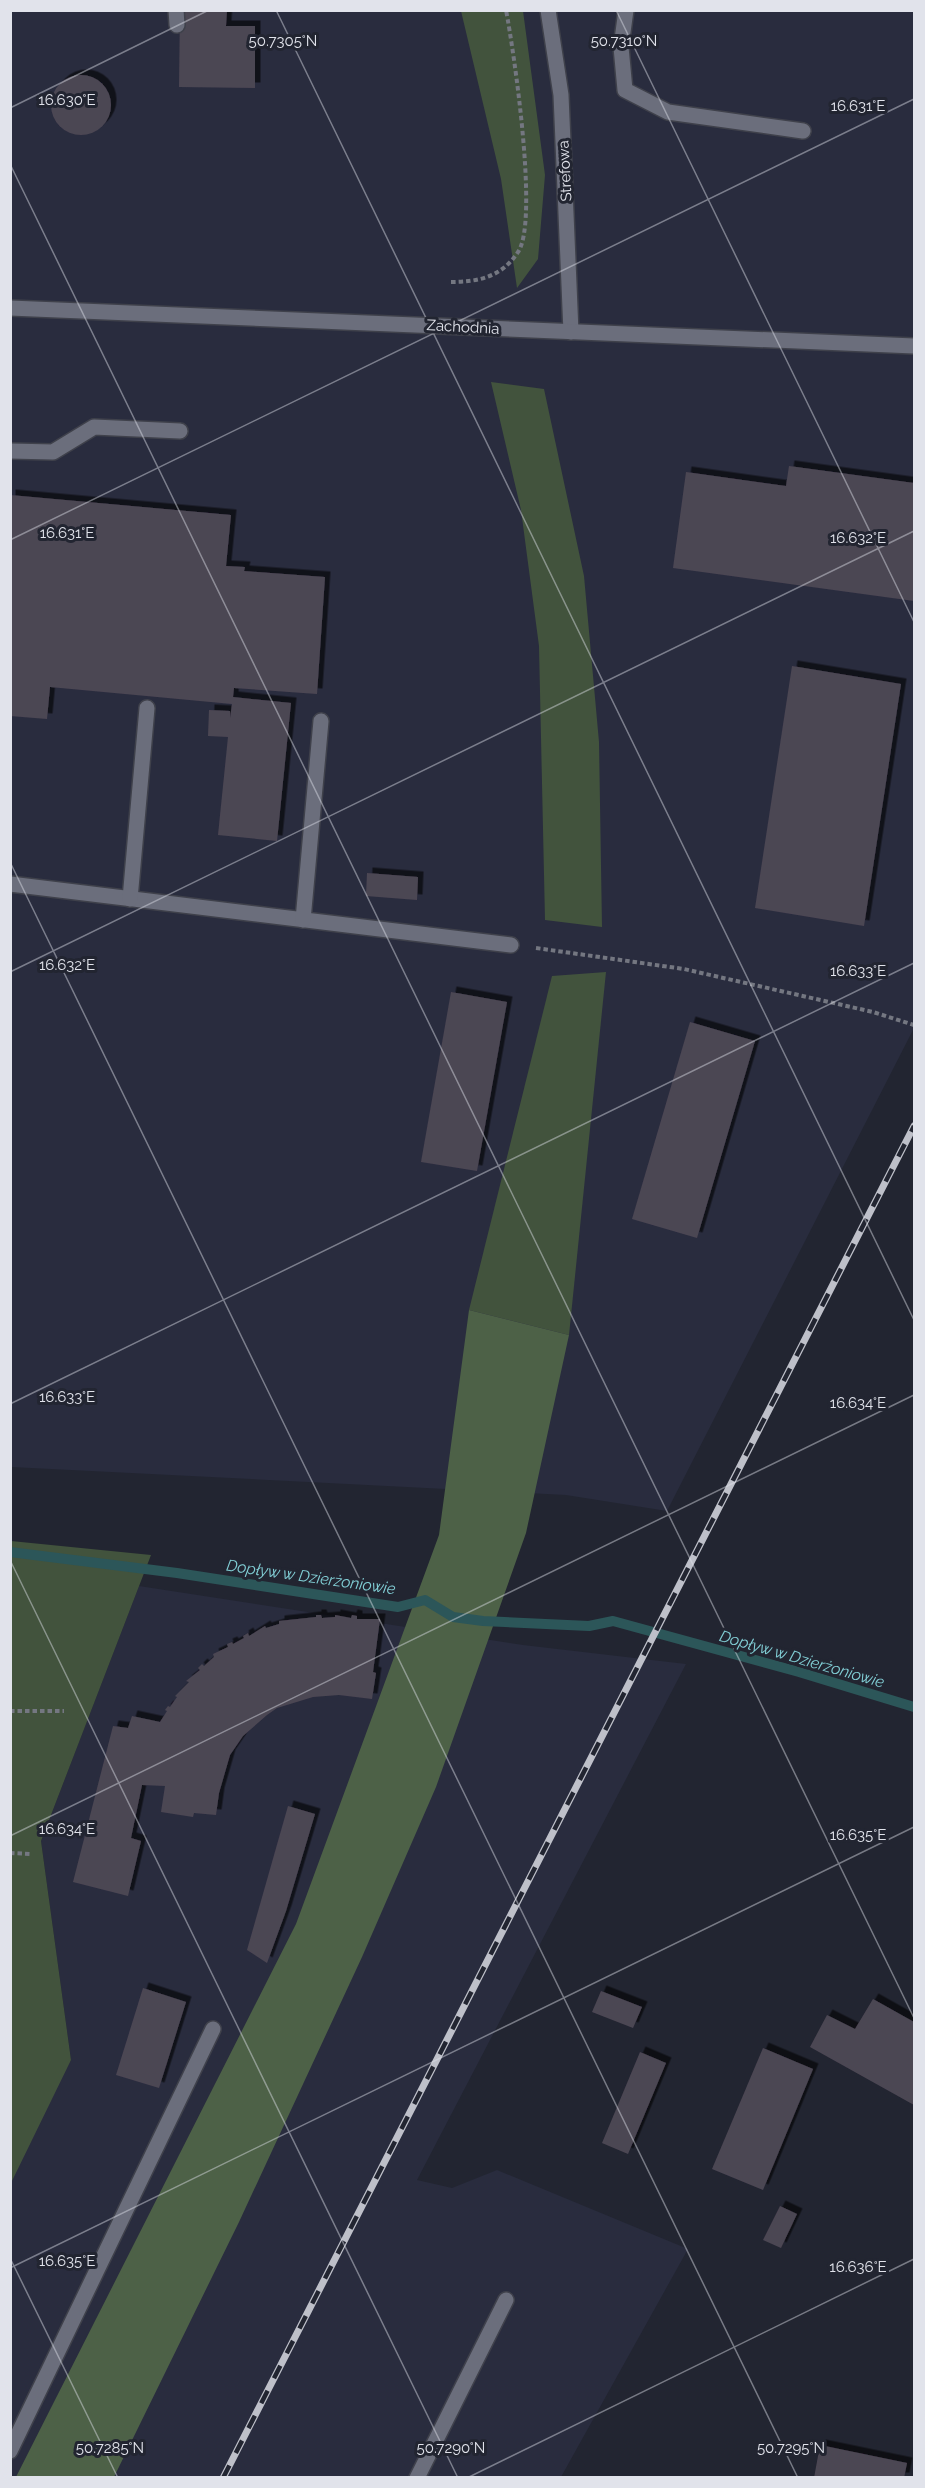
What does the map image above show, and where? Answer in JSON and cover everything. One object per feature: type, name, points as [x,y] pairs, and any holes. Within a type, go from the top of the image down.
[{"type":"street","name":"Strefowa","points":[[548,10],[561,95],[571,332]]},
{"type":"street","points":[[626,10],[621,47],[625,90],[668,112],[803,131]]},
{"type":"street","name":"Zachodnia","points":[[10,308],[915,346]]},
{"type":"street","points":[[10,451],[53,452],[94,427],[180,431]]},
{"type":"street","points":[[130,899],[147,708]]},
{"type":"street","points":[[303,920],[321,721]]},
{"type":"street","points":[[10,884],[511,945]]},
{"type":"street","points":[[10,2451],[213,2029]]},
{"type":"street","points":[[417,2478],[506,2300]]},
{"type":"path","points":[[451,282],[470,282],[492,276],[508,266],[520,251],[524,239],[523,132],[506,10]]},
{"type":"path","points":[[511,945],[684,969],[873,1012],[915,1026]]},
{"type":"path","points":[[10,1711],[64,1711]]},
{"type":"path","points":[[10,1853],[31,1854]]},
{"type":"shaded area","points":[[10,11],[914,11],[914,1028],[667,1511],[566,1495],[11,1467]]},
{"type":"shaded area","points":[[139,1586],[523,1645],[686,1664],[417,2180],[452,2188],[497,2170],[688,2249],[561,2477],[11,2478],[11,2168],[71,2060],[41,1841]]},
{"type":"green space","points":[[461,11],[523,11],[545,175],[538,259],[517,288],[501,179]]},
{"type":"green space","points":[[491,382],[544,389],[584,576],[599,742],[602,927],[545,920],[539,646],[521,510]]},
{"type":"green space","points":[[606,972],[569,1335],[469,1310],[552,976]]},
{"type":"green space","points":[[469,1310],[569,1335],[526,1533],[436,1787],[362,1957],[239,2222],[114,2477],[16,2477],[296,1924],[439,1535]]},
{"type":"green space","points":[[11,1541],[151,1555],[41,1841],[71,2060],[11,2183]]},
{"type":"building","points":[[180,10],[227,10],[226,26],[255,26],[255,88],[179,87]]},
{"type":"building","points":[[81,75],[98,80],[106,88],[111,105],[106,122],[98,130],[81,135],[64,130],[56,122],[51,105],[56,88],[64,80]]},
{"type":"building","points":[[789,466],[914,483],[914,601],[673,568],[686,472],[786,486]]},
{"type":"building","points":[[10,495],[231,515],[226,566],[245,567],[244,571],[325,577],[317,694],[234,688],[233,697],[291,703],[277,841],[218,835],[228,737],[208,736],[209,710],[230,711],[230,718],[232,704],[50,687],[47,719],[10,716]]},
{"type":"building","points":[[792,666],[901,684],[864,926],[755,908]]},
{"type":"building","points":[[367,873],[418,877],[417,900],[366,896]]},
{"type":"building","points":[[451,992],[507,1002],[477,1171],[421,1162]]},
{"type":"building","points":[[690,1022],[755,1041],[697,1238],[632,1219]]},
{"type":"building","points":[[316,1615],[321,1615],[322,1618],[335,1617],[335,1615],[351,1618],[352,1615],[357,1616],[357,1619],[380,1619],[372,1699],[339,1695],[313,1697],[277,1708],[267,1715],[243,1736],[230,1755],[219,1793],[216,1815],[194,1813],[193,1817],[161,1812],[165,1786],[142,1785],[131,1838],[141,1841],[128,1896],[73,1882],[113,1726],[128,1728],[132,1716],[160,1722],[167,1711],[165,1710],[177,1697],[175,1696],[189,1682],[186,1681],[200,1670],[198,1668],[202,1664],[204,1666],[214,1657],[213,1654],[228,1647],[227,1644],[232,1642],[233,1644],[248,1633],[249,1636],[265,1626],[266,1628],[279,1624],[279,1621],[316,1617]]},
{"type":"building","points":[[288,1806],[315,1814],[286,1911],[267,1963],[247,1950]]},
{"type":"building","points":[[143,1988],[186,2002],[159,2088],[116,2075]]},
{"type":"building","points":[[601,1991],[642,2007],[633,2028],[592,2012]]},
{"type":"building","points":[[873,1999],[914,2022],[914,2105],[810,2047],[827,2015],[855,2029]]},
{"type":"building","points":[[763,2048],[813,2069],[763,2190],[712,2169]]},
{"type":"building","points":[[640,2052],[666,2063],[628,2154],[602,2143]]},
{"type":"building","points":[[780,2206],[797,2214],[781,2248],[763,2240]]},
{"type":"building","points":[[820,2445],[907,2463],[904,2478],[814,2478]]},
{"type":"waterway","name":"Dopływ w Dzierżoniowie","points":[[10,1552],[177,1573],[398,1607],[425,1600],[453,1617],[483,1621],[589,1626],[613,1621],[799,1672],[914,1707]]},
{"type":"railway","points":[[223,2478],[914,1126]]}]
